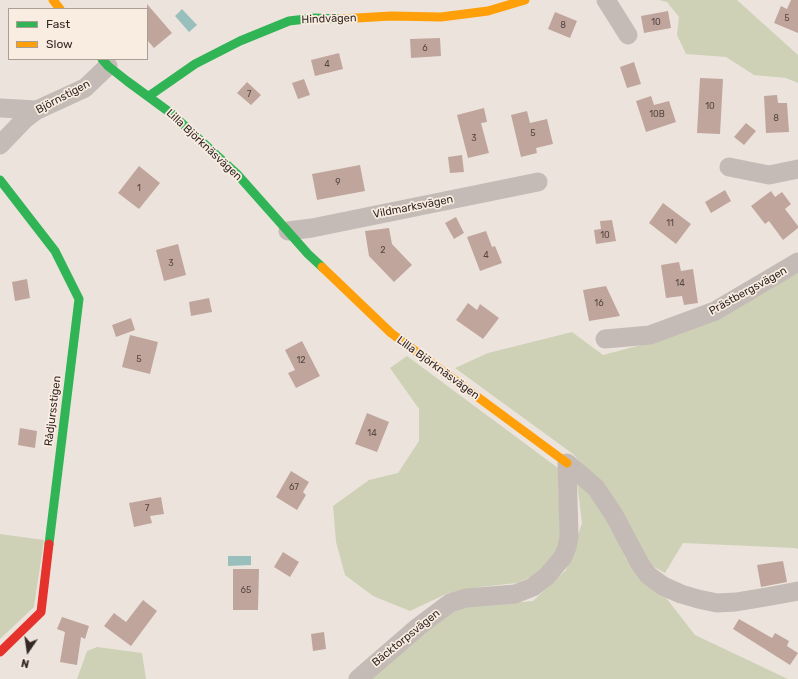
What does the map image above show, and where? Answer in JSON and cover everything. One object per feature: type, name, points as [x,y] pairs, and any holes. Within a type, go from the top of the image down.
[{"type":"street","points":[[53,0],[59,8]]},
{"type":"street","name":"Hindvägen","points":[[150,96],[196,64],[240,41],[289,21],[314,18],[339,19],[391,16],[441,17],[488,10],[525,0]]},
{"type":"street","points":[[606,0],[628,35]]},
{"type":"street","name":"Lilla Björknäsvägen","points":[[105,63],[127,81],[150,96],[237,174],[308,254],[391,333],[567,463],[596,488],[614,515],[640,564],[648,575],[663,586],[692,597],[717,603],[736,602],[798,591]]},
{"type":"street","name":"Björnstigen","points":[[0,145],[25,118],[37,110],[85,88],[105,63]]},
{"type":"street","points":[[0,108],[37,110]]},
{"type":"street","points":[[729,167],[769,175],[798,169]]},
{"type":"street","name":"Rådjursstigen","points":[[0,180],[55,251],[79,299],[41,612],[0,652]]},
{"type":"street","name":"Vildmarksvägen","points":[[288,231],[312,228],[538,182]]},
{"type":"street","name":"Prästbergsvägen","points":[[605,339],[650,336],[715,311],[798,262]]},
{"type":"street","name":"Bäcktorpsvägen","points":[[358,679],[418,626],[450,603],[466,598],[514,594],[533,587],[547,576],[563,558],[569,537],[567,463]]},
{"type":"green space","points":[[659,0],[737,0],[798,55],[798,83],[786,78],[754,75],[726,57],[686,54],[677,35],[679,17],[667,2]]},
{"type":"green space","points":[[798,273],[798,549],[683,543],[665,573],[643,561],[598,481],[573,454],[455,368],[488,353],[572,332],[603,355],[656,341]]},
{"type":"green space","points":[[407,356],[558,468],[560,540],[552,562],[541,573],[517,583],[480,587],[446,594],[410,611],[373,596],[345,575],[336,542],[333,506],[369,480],[398,473],[419,441],[419,409],[390,368]]},
{"type":"green space","points":[[577,482],[591,492],[610,517],[626,559],[651,585],[660,590],[695,635],[788,679],[369,679],[428,626],[461,607],[533,601],[566,570],[582,523]]},
{"type":"green space","points":[[0,534],[44,540],[34,607],[0,639]]},
{"type":"green space","points":[[97,647],[142,653],[146,679],[77,679],[87,651]]},
{"type":"water","points":[[182,9],[197,25],[189,32],[175,16]]},
{"type":"water","points":[[228,556],[251,556],[251,565],[228,566]]},
{"type":"building","points":[[791,0],[798,0],[798,33],[774,23],[781,6],[787,9]]},
{"type":"building","points":[[147,4],[172,33],[154,48],[148,41]]},
{"type":"building","points":[[668,11],[671,28],[644,33],[641,16]]},
{"type":"building","points":[[555,12],[577,21],[570,38],[548,29]]},
{"type":"building","points":[[440,38],[441,56],[411,58],[410,39]]},
{"type":"building","points":[[339,53],[343,69],[315,76],[311,60]]},
{"type":"building","points":[[634,62],[641,84],[627,88],[620,67]]},
{"type":"building","points":[[700,78],[723,79],[720,134],[697,133]]},
{"type":"building","points":[[304,79],[310,95],[298,99],[292,83]]},
{"type":"building","points":[[247,82],[261,95],[251,105],[237,93]]},
{"type":"building","points":[[777,95],[778,103],[787,103],[789,132],[766,133],[764,96]]},
{"type":"building","points":[[651,96],[654,105],[669,101],[676,122],[646,132],[636,101]]},
{"type":"building","points":[[484,108],[487,122],[481,123],[489,153],[468,158],[457,115]]},
{"type":"building","points":[[527,111],[530,123],[547,119],[553,144],[536,148],[537,153],[521,157],[511,115]]},
{"type":"building","points":[[746,123],[756,131],[744,145],[734,137]]},
{"type":"building","points":[[462,155],[464,172],[450,173],[448,157]]},
{"type":"building","points":[[360,165],[365,191],[317,200],[312,174]]},
{"type":"building","points":[[139,166],[160,183],[139,209],[118,193]]},
{"type":"building","points":[[725,190],[731,201],[711,213],[705,202]]},
{"type":"building","points":[[771,191],[775,197],[782,192],[791,204],[785,209],[798,226],[798,228],[783,240],[769,221],[765,224],[751,206]]},
{"type":"building","points":[[663,203],[691,224],[676,244],[649,223]]},
{"type":"building","points":[[456,217],[464,233],[454,239],[445,223]]},
{"type":"building","points":[[612,220],[616,241],[596,244],[594,230],[601,229],[600,221]]},
{"type":"building","points":[[389,228],[392,244],[412,265],[394,282],[369,256],[365,231]]},
{"type":"building","points":[[486,231],[492,247],[495,246],[502,263],[480,271],[467,237]]},
{"type":"building","points":[[178,244],[186,275],[164,281],[156,250]]},
{"type":"building","points":[[679,262],[681,271],[693,269],[698,303],[684,305],[682,296],[666,298],[661,265]]},
{"type":"building","points":[[27,279],[30,298],[15,301],[12,282]]},
{"type":"building","points":[[606,286],[620,316],[589,321],[583,290]]},
{"type":"building","points":[[209,298],[212,312],[191,316],[189,302]]},
{"type":"building","points":[[468,303],[477,310],[480,304],[499,318],[483,339],[456,320]]},
{"type":"building","points":[[131,318],[135,330],[116,337],[112,325]]},
{"type":"building","points":[[130,335],[158,342],[150,374],[122,367]]},
{"type":"building","points":[[302,341],[320,376],[296,388],[288,373],[295,370],[285,350]]},
{"type":"building","points":[[367,413],[389,422],[377,452],[355,444]]},
{"type":"building","points":[[20,428],[37,431],[35,448],[18,445]]},
{"type":"building","points":[[291,471],[309,482],[303,492],[306,495],[297,510],[276,497]]},
{"type":"building","points":[[161,497],[164,514],[150,516],[152,523],[134,527],[129,503]]},
{"type":"building","points":[[283,552],[299,562],[290,577],[274,567]]},
{"type":"building","points":[[783,561],[787,582],[761,587],[757,565]]},
{"type":"building","points":[[233,569],[259,569],[258,610],[233,610]]},
{"type":"building","points":[[143,600],[157,611],[131,646],[104,626],[114,613],[126,622]]},
{"type":"building","points":[[62,617],[89,626],[85,639],[81,637],[77,665],[60,662],[65,632],[57,629]]},
{"type":"building","points":[[739,619],[772,638],[775,633],[789,641],[787,646],[798,653],[790,665],[733,629]]},
{"type":"building","points":[[324,632],[326,649],[313,651],[311,634]]},
{"type":"traffic: fast","points":[[149,96],[195,64],[240,41],[289,21],[314,18],[340,19]]},
{"type":"traffic: fast","points":[[103,60],[127,81],[172,114],[237,174],[308,254],[322,267]]},
{"type":"traffic: fast","points":[[0,180],[55,251],[79,299],[49,544]]},
{"type":"traffic: slow","points":[[53,0],[59,8]]},
{"type":"traffic: slow","points":[[340,19],[391,16],[441,17],[488,11],[525,0]]},
{"type":"traffic: slow","points":[[322,267],[391,333],[567,463]]},
{"type":"traffic: jam","points":[[0,652],[41,612],[49,544]]}]
